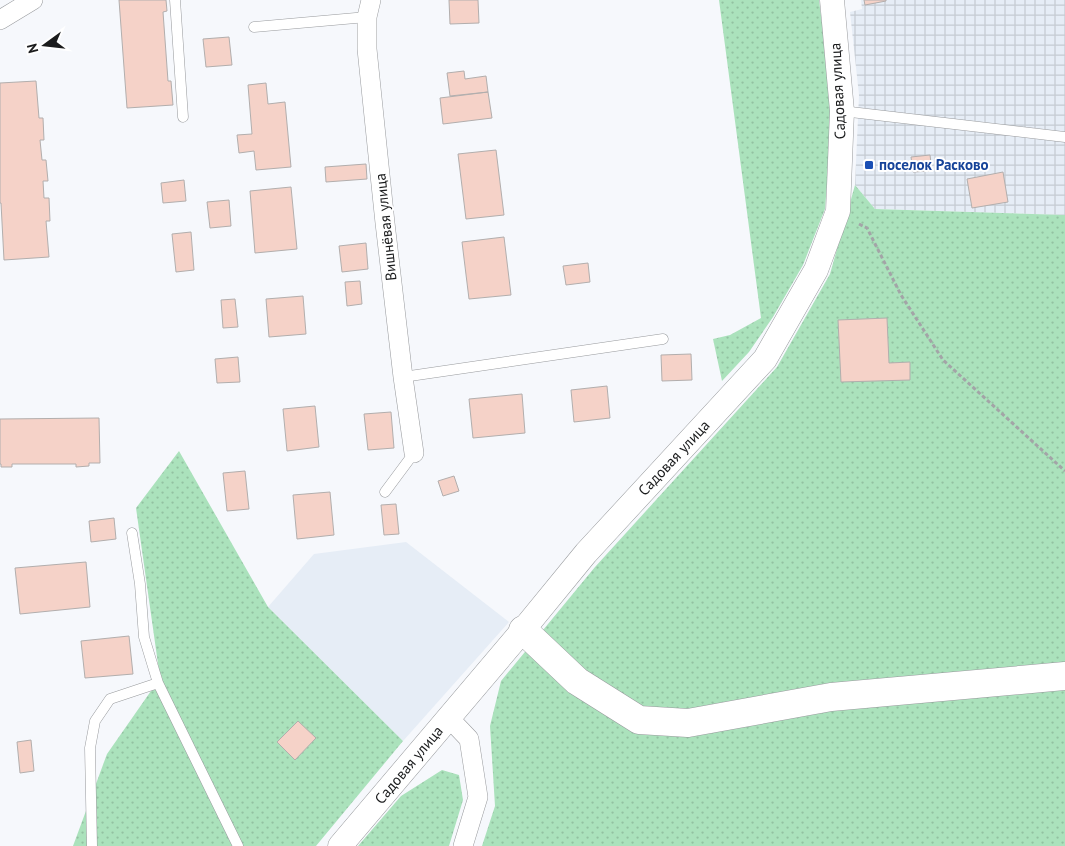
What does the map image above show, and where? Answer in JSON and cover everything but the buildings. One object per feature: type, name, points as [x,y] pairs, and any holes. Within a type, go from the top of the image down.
[{"type":"main road","points":[[523,630],[577,681],[639,720],[688,723],[831,697],[1065,676]]},
{"type":"street","points":[[0,20],[33,0]]},
{"type":"street","name":"Садовая улица","points":[[340,846],[586,553],[765,360],[816,270],[838,211],[842,111],[832,0]]},
{"type":"street","name":"Вишнёвая улица","points":[[369,8],[368,49],[385,223],[414,453]]},
{"type":"street","points":[[449,718],[469,739],[478,797],[463,846]]},
{"type":"lane","points":[[175,0],[183,118]]},
{"type":"lane","points":[[254,27],[369,8]]},
{"type":"lane","points":[[842,111],[1065,137]]},
{"type":"lane","points":[[403,377],[663,339]]},
{"type":"lane","points":[[385,492],[414,453]]},
{"type":"lane","points":[[132,533],[140,584],[144,637],[158,683],[238,846]]},
{"type":"lane","points":[[92,846],[90,748],[95,721],[110,699],[158,683]]},
{"type":"path","points":[[838,211],[867,228],[901,295],[943,360],[1065,471]]},
{"type":"shaded area","points":[[861,0],[1065,0],[1065,215],[875,209],[855,185],[859,95],[850,12],[862,9]]},
{"type":"shaded area","points":[[406,542],[509,622],[403,741],[268,607],[314,554]]},
{"type":"green space","points":[[719,0],[819,0],[833,110],[825,209],[803,265],[773,317],[749,352],[722,381],[713,339],[730,335],[761,318]]},
{"type":"green space","points":[[855,185],[875,209],[1065,215],[1065,846],[482,846],[495,806],[490,726],[501,681],[595,567],[777,367],[830,274]]},
{"type":"green space","points":[[179,451],[268,607],[403,741],[316,846],[73,846],[107,754],[160,678],[136,508]]},
{"type":"green space","points":[[442,770],[459,775],[463,800],[449,846],[358,846],[401,796]]},
{"type":"place","name":"поселок Расково","points":[[869,165]]}]
